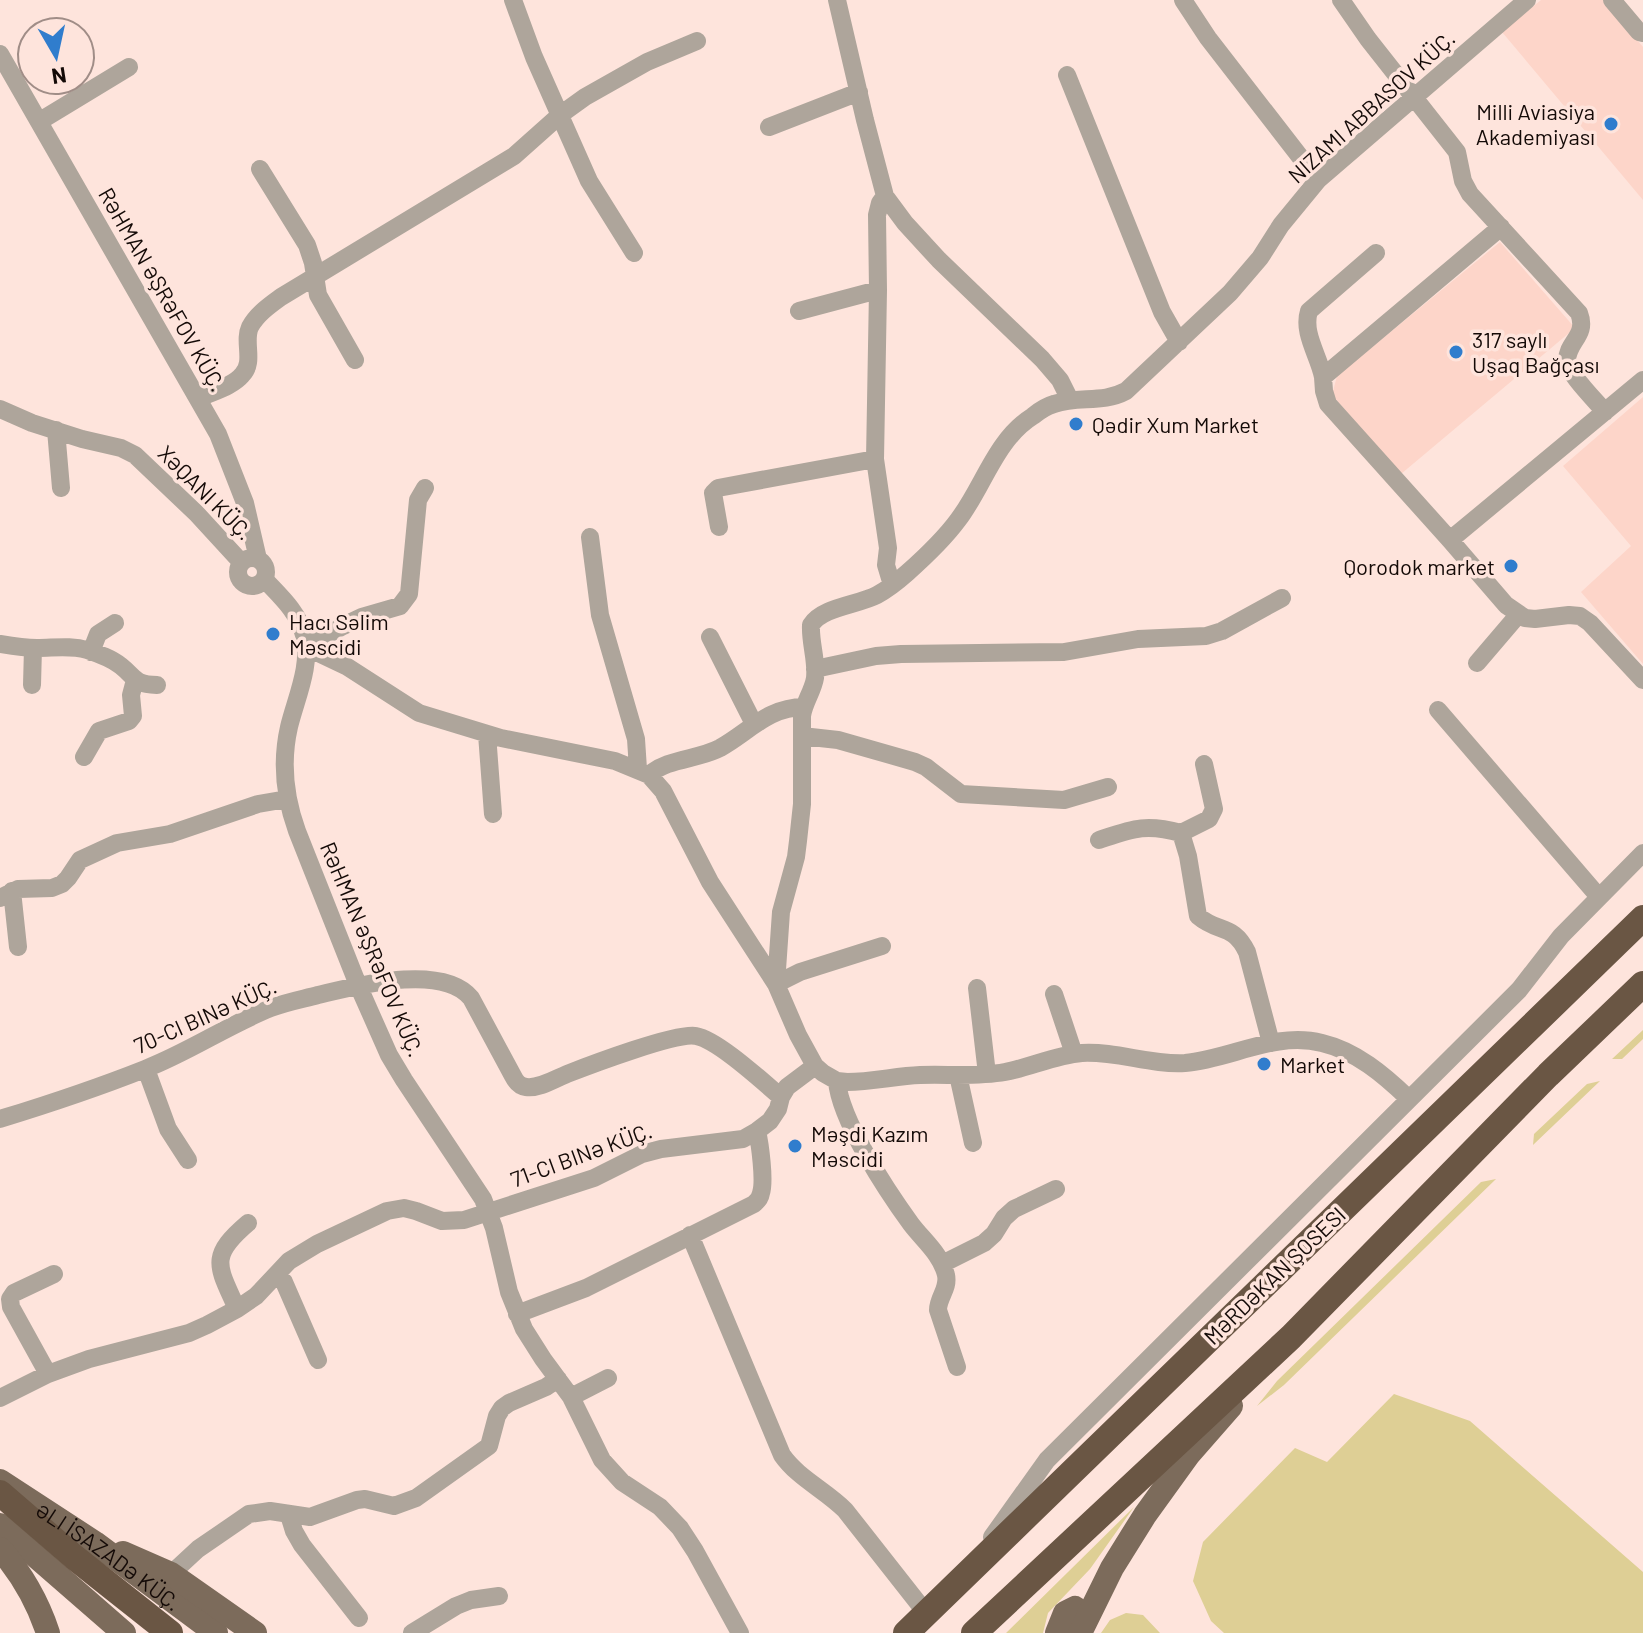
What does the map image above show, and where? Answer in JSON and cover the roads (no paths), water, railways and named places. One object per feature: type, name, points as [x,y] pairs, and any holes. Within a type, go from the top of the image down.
[{"type":"highway","name":"MƏRDƏKAN ŞOSESI","points":[[906,1633],[1643,918]]},
{"type":"highway","points":[[974,1633],[1291,1337],[1526,1097],[1643,984]]},
{"type":"highway","points":[[0,1493],[170,1633]]},
{"type":"main road","points":[[1081,1631],[1123,1549],[1189,1454],[1291,1337]]},
{"type":"main road","name":"ƏLI İSAZADƏ KÜÇ.","points":[[0,1481],[95,1543],[216,1633]]},
{"type":"main road","points":[[0,1525],[124,1633]]},
{"type":"main road","points":[[95,1543],[142,1559],[171,1574],[255,1633]]},
{"type":"main road","points":[[0,1549],[27,1588],[48,1633]]},
{"type":"main road","points":[[1057,1633],[1065,1613],[1075,1608],[1082,1613],[1081,1631]]},
{"type":"street","points":[[513,0],[534,57],[589,181],[634,253]]},
{"type":"street","points":[[837,0],[885,196],[939,260],[1042,359],[1060,380],[1070,400]]},
{"type":"street","points":[[1183,0],[1208,38],[1318,180]]},
{"type":"street","points":[[1341,0],[1457,152],[1463,181],[1470,194],[1579,313],[1582,329],[1567,361],[1571,371],[1605,412]]},
{"type":"street","name":"NIZAMI ABBASOV KÜÇ.","points":[[815,1066],[776,984],[781,912],[796,857],[802,804],[802,736],[804,707],[814,682],[811,625],[814,620],[827,612],[863,601],[907,574],[959,519],[1000,448],[1022,423],[1054,404],[1114,397],[1126,391],[1244,278],[1318,180],[1527,0]]},
{"type":"street","points":[[1612,0],[1643,33]]},
{"type":"street","points":[[198,399],[243,374],[248,362],[248,331],[262,312],[281,297],[514,156],[560,115],[611,81],[697,41]]},
{"type":"street","name":"RƏHMAN ƏŞRƏFOV KÜÇ.","points":[[0,54],[218,434],[251,527],[250,561]]},
{"type":"street","points":[[40,121],[129,67]]},
{"type":"street","points":[[1067,75],[1162,312],[1179,342]]},
{"type":"street","points":[[769,127],[859,92]]},
{"type":"street","points":[[260,169],[307,245],[322,302],[355,360]]},
{"type":"street","points":[[885,196],[877,215],[875,459],[888,548],[886,565],[892,585]]},
{"type":"street","points":[[1323,377],[1501,227]]},
{"type":"street","points":[[1376,253],[1309,311],[1307,328],[1321,364],[1328,404],[1506,605],[1525,618],[1580,616],[1643,680]]},
{"type":"street","points":[[799,311],[878,290]]},
{"type":"street","points":[[1450,540],[1643,380]]},
{"type":"street","name":"XƏQANI KÜÇ.","points":[[0,409],[32,423],[121,448],[135,455],[250,561]]},
{"type":"street","points":[[56,430],[61,488]]},
{"type":"street","points":[[719,527],[713,493],[718,488],[875,459]]},
{"type":"street","points":[[306,647],[362,617],[393,610],[405,602],[409,594],[418,500],[425,488]]},
{"type":"street","points":[[590,537],[600,615],[643,772]]},
{"type":"street","points":[[250,561],[266,568],[265,580],[255,587],[243,584],[237,574],[250,561]]},
{"type":"street","name":"RƏHMAN ƏŞRƏFOV KÜÇ.","points":[[265,580],[295,614],[304,633],[306,647],[305,669],[286,745],[287,799],[358,985],[389,1055],[483,1199],[517,1314],[533,1345],[571,1397],[602,1460],[622,1482],[660,1507],[680,1528],[740,1633]]},
{"type":"street","points":[[815,669],[876,656],[1064,652],[1138,639],[1206,636],[1222,631],[1282,598]]},
{"type":"street","points":[[1477,663],[1518,615]]},
{"type":"street","points":[[91,652],[98,634],[115,623]]},
{"type":"street","points":[[710,637],[754,724]]},
{"type":"street","points":[[1,649],[71,647],[112,660],[135,680],[157,685]]},
{"type":"street","points":[[306,647],[346,666],[419,713],[525,744],[602,757],[643,772],[663,791],[710,882],[776,984],[800,972],[882,946]]},
{"type":"street","points":[[32,685],[33,648]]},
{"type":"street","points":[[84,757],[99,731],[129,721],[133,716],[131,695],[135,680]]},
{"type":"street","points":[[643,772],[701,756],[720,748],[784,708],[804,707]]},
{"type":"street","points":[[1438,710],[1599,897]]},
{"type":"street","points":[[487,734],[493,814]]},
{"type":"street","points":[[802,736],[838,740],[915,762],[961,794],[1064,800],[1108,787]]},
{"type":"street","points":[[1099,840],[1138,828],[1159,827],[1181,833],[1209,819],[1214,809],[1204,764]]},
{"type":"street","points":[[18,947],[6,894],[62,884],[80,860],[117,843],[170,834],[258,804],[287,799]]},
{"type":"street","points":[[1181,833],[1198,916],[1241,940],[1247,952],[1271,1043]]},
{"type":"street","points":[[965,1575],[1047,1460],[1519,990],[1561,936],[1643,853]]},
{"type":"street","name":"70-CI BINƏ KÜÇ.","points":[[0,1119],[146,1069],[275,1006],[358,985],[422,980],[464,990],[518,1084],[525,1087],[536,1087],[670,1039],[693,1035],[706,1039],[781,1097]]},
{"type":"street","points":[[977,988],[987,1074]]},
{"type":"street","points":[[1054,994],[1074,1054]]},
{"type":"street","points":[[517,1314],[586,1288],[754,1204],[761,1197],[763,1188],[757,1131],[770,1121],[787,1087],[815,1066],[837,1081],[859,1082],[920,1075],[987,1074],[1016,1070],[1074,1054],[1109,1054],[1182,1063],[1271,1043],[1309,1040],[1341,1049],[1362,1060],[1384,1075],[1408,1098]]},
{"type":"street","points":[[146,1069],[168,1129],[188,1160]]},
{"type":"street","points":[[958,1075],[973,1143]]},
{"type":"street","points":[[837,1081],[840,1101],[870,1161],[911,1224],[942,1264],[947,1280],[946,1290],[938,1301],[938,1310],[957,1367]]},
{"type":"street","name":"71-CI BINƏ KÜÇ.","points":[[0,1398],[48,1374],[103,1354],[189,1333],[256,1296],[289,1261],[317,1244],[387,1211],[404,1208],[442,1221],[464,1220],[594,1178],[642,1154],[743,1139],[757,1131]]},
{"type":"street","points":[[942,1264],[984,1243],[1014,1209],[1056,1189]]},
{"type":"street","points":[[237,1309],[221,1272],[220,1260],[223,1248],[248,1223]]},
{"type":"street","points":[[690,1235],[782,1455],[789,1465],[845,1510],[926,1613]]},
{"type":"street","points":[[48,1374],[11,1307],[10,1299],[14,1293],[54,1274]]},
{"type":"street","points":[[277,1274],[284,1282],[318,1360]]},
{"type":"street","points":[[571,1397],[608,1378]]},
{"type":"street","points":[[171,1574],[198,1549],[249,1514],[270,1511],[310,1517],[357,1500],[394,1506],[416,1498],[489,1446],[502,1408],[558,1379]]},
{"type":"street","points":[[289,1515],[302,1545],[359,1618]]},
{"type":"street","points":[[412,1633],[456,1606],[471,1600],[499,1596]]},
{"type":"place","name":"Milli Aviasiya Akademiyası","points":[[1611,124]]},
{"type":"place","name":"317 saylı Uşaq Bağçası","points":[[1456,352]]},
{"type":"place","name":"Qədir Xum Market","points":[[1076,424]]},
{"type":"place","name":"Qorodok market","points":[[1511,566]]},
{"type":"place","name":"Hacı Səlim Məscidi","points":[[273,634]]},
{"type":"place","name":"Market","points":[[1264,1064]]},
{"type":"place","name":"Məşdi Kazım Məscidi","points":[[795,1146]]}]
